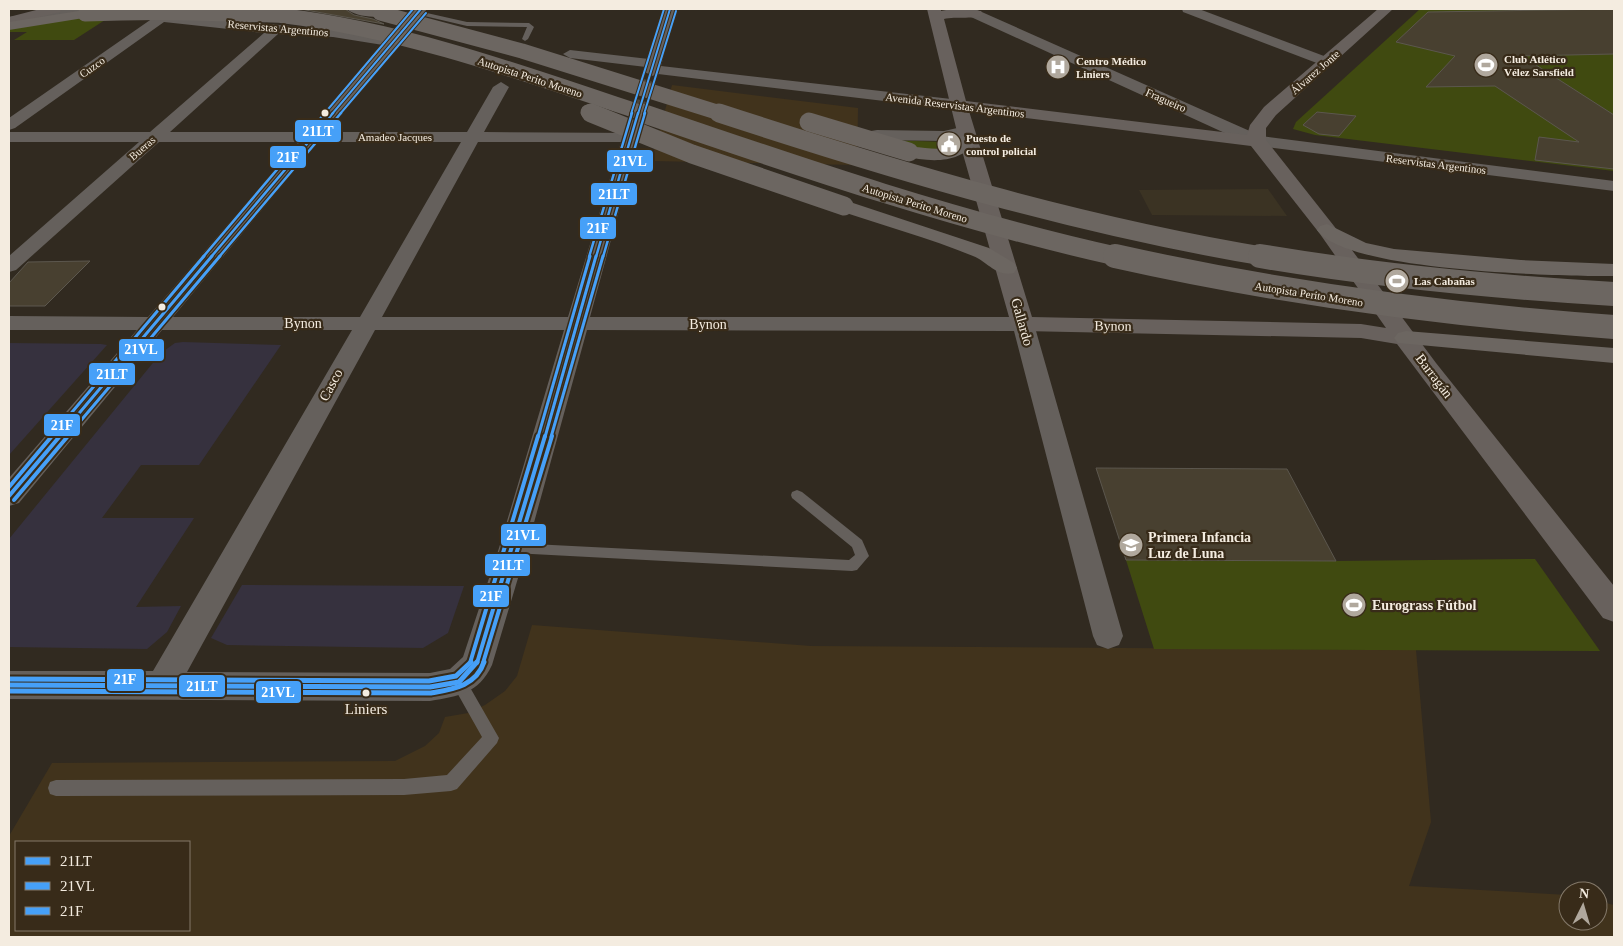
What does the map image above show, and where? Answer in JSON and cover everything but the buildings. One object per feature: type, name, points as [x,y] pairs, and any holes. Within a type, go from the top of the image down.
[{"type":"highway","name":"Autopista Perito Moreno","points":[[232,9],[288,16],[402,39],[480,61],[914,204],[1084,250],[1242,283],[1347,300],[1492,318],[1614,327]]},
{"type":"highway","name":"Autopista Perito Moreno","points":[[354,9],[380,14],[538,56],[871,162],[1077,219],[1219,248],[1337,268],[1457,282],[1614,294]]},
{"type":"highway","points":[[360,9],[380,14]]},
{"type":"highway","points":[[9,21],[83,12],[182,12],[288,16]]},
{"type":"highway","points":[[9,26],[83,12]]},
{"type":"highway","points":[[538,56],[646,74],[710,92]]},
{"type":"highway","points":[[480,61],[638,134],[982,252],[1006,268]]},
{"type":"highway","points":[[796,118],[909,152],[928,155],[947,154],[963,148],[967,136]]},
{"type":"highway","points":[[1327,230],[1337,238],[1364,249],[1403,257],[1514,266],[1614,270]]},
{"type":"highway","points":[[1406,338],[1614,356]]},
{"type":"street","points":[[9,21],[55,9]]},
{"type":"street","points":[[653,68],[670,9]]},
{"type":"street","points":[[1188,9],[1328,62]]},
{"type":"street","name":"Álvarez Jonte","points":[[1257,141],[1255,134],[1261,121],[1386,9]]},
{"type":"street","points":[[9,496],[420,11]]},
{"type":"street","points":[[935,13],[970,11]]},
{"type":"street","name":"Fragueiro","points":[[970,11],[1257,141]]},
{"type":"street","name":"Reservistas Argentinos","points":[[168,13],[275,30],[333,33],[393,42]]},
{"type":"street","name":"Cuzco","points":[[9,125],[168,13]]},
{"type":"street","name":"Gallardo","points":[[935,13],[967,136],[1023,324],[1108,636]]},
{"type":"street","name":"Bueras","points":[[9,266],[275,30]]},
{"type":"street","name":"Avenida Reservistas Argentinos","points":[[570,54],[653,68],[1257,141]]},
{"type":"street","name":"Casco","points":[[163,684],[501,87]]},
{"type":"street","points":[[877,135],[967,136]]},
{"type":"street","name":"Amadeo Jacques","points":[[9,137],[631,137],[578,324]]},
{"type":"street","name":"Reservistas Argentinos","points":[[1257,141],[1614,186]]},
{"type":"street","name":"Barragán","points":[[1257,141],[1327,230],[1432,375],[1614,608]]},
{"type":"street","name":"Bynon","points":[[9,323],[1023,324],[1361,331],[1406,338]]},
{"type":"street","points":[[9,685],[430,686],[467,674],[513,548],[578,324]]},
{"type":"lane","points":[[420,11],[467,24],[529,25],[531,27],[525,39]]},
{"type":"lane","points":[[513,548],[852,566],[862,556],[857,544],[797,495]]},
{"type":"lane","points":[[56,788],[404,787],[451,783],[490,738],[467,674]]},
{"type":"shaded area","points":[[672,85],[858,108],[857,165],[651,161]]},
{"type":"shaded area","points":[[1268,189],[1287,216],[1152,215],[1139,190]]},
{"type":"shaded area","points":[[9,343],[107,345],[9,455]]},
{"type":"shaded area","points":[[175,343],[281,345],[199,465],[141,465],[102,518],[194,518],[136,607],[181,606],[167,632],[147,649],[9,647],[9,539],[161,353]]},
{"type":"shaded area","points":[[242,585],[464,586],[448,633],[423,648],[227,645],[211,638]]},
{"type":"shaded area","points":[[532,625],[811,646],[1416,650],[1431,822],[1409,886],[1558,894],[1558,931],[1608,931],[1608,904],[1614,905],[1614,937],[9,937],[9,836],[52,763],[395,761],[425,746],[439,733],[445,717],[468,713],[485,705],[505,691],[517,676]]},
{"type":"green space","points":[[122,9],[74,40],[14,40],[27,32],[9,32],[9,26]]},
{"type":"green space","name":"Club Atlético Vélez Sarsfield","points":[[1420,9],[1614,9],[1614,171],[1315,135],[1293,129],[1296,122]]},
{"type":"green space","points":[[884,140],[947,142],[953,145],[936,150],[927,150]]},
{"type":"green space","name":"Eurograss Fútbol","points":[[1535,559],[1600,651],[1154,649],[1126,560],[1336,561]]},
{"type":"tunnel","points":[[638,114],[652,72]]},
{"type":"tunnel","points":[[631,137],[639,113]]},
{"type":"transit line","name":"21F","points":[[9,487],[413,9]]},
{"type":"transit line","name":"21LT","points":[[9,496],[421,9]]},
{"type":"transit line","name":"21F","points":[[9,679],[429,681],[456,676],[471,662],[507,546],[621,147],[664,9]]},
{"type":"transit line","name":"21LT","points":[[9,685],[430,687],[459,682],[476,665],[513,548],[627,149],[670,9]]},
{"type":"transit line","name":"21VL","points":[[9,691],[431,693],[462,688],[482,667],[519,550],[633,151],[676,11]]},
{"type":"transit line","name":"21VL","points":[[14,500],[426,13]]},
{"type":"place","name":"Club Atlético Vélez Sarsfield","points":[[1486,65]]},
{"type":"place","name":"Centro Médico Liniers","points":[[1058,67]]},
{"type":"place","name":"Puesto de control policial","points":[[949,144]]},
{"type":"place","name":"Las Cabañas","points":[[1397,281]]},
{"type":"place","name":"Primera Infancia Luz de Luna","points":[[1131,545]]},
{"type":"place","name":"Eurograss Fútbol","points":[[1354,605]]},
{"type":"place","name":"Liniers","points":[[366,693]]}]
